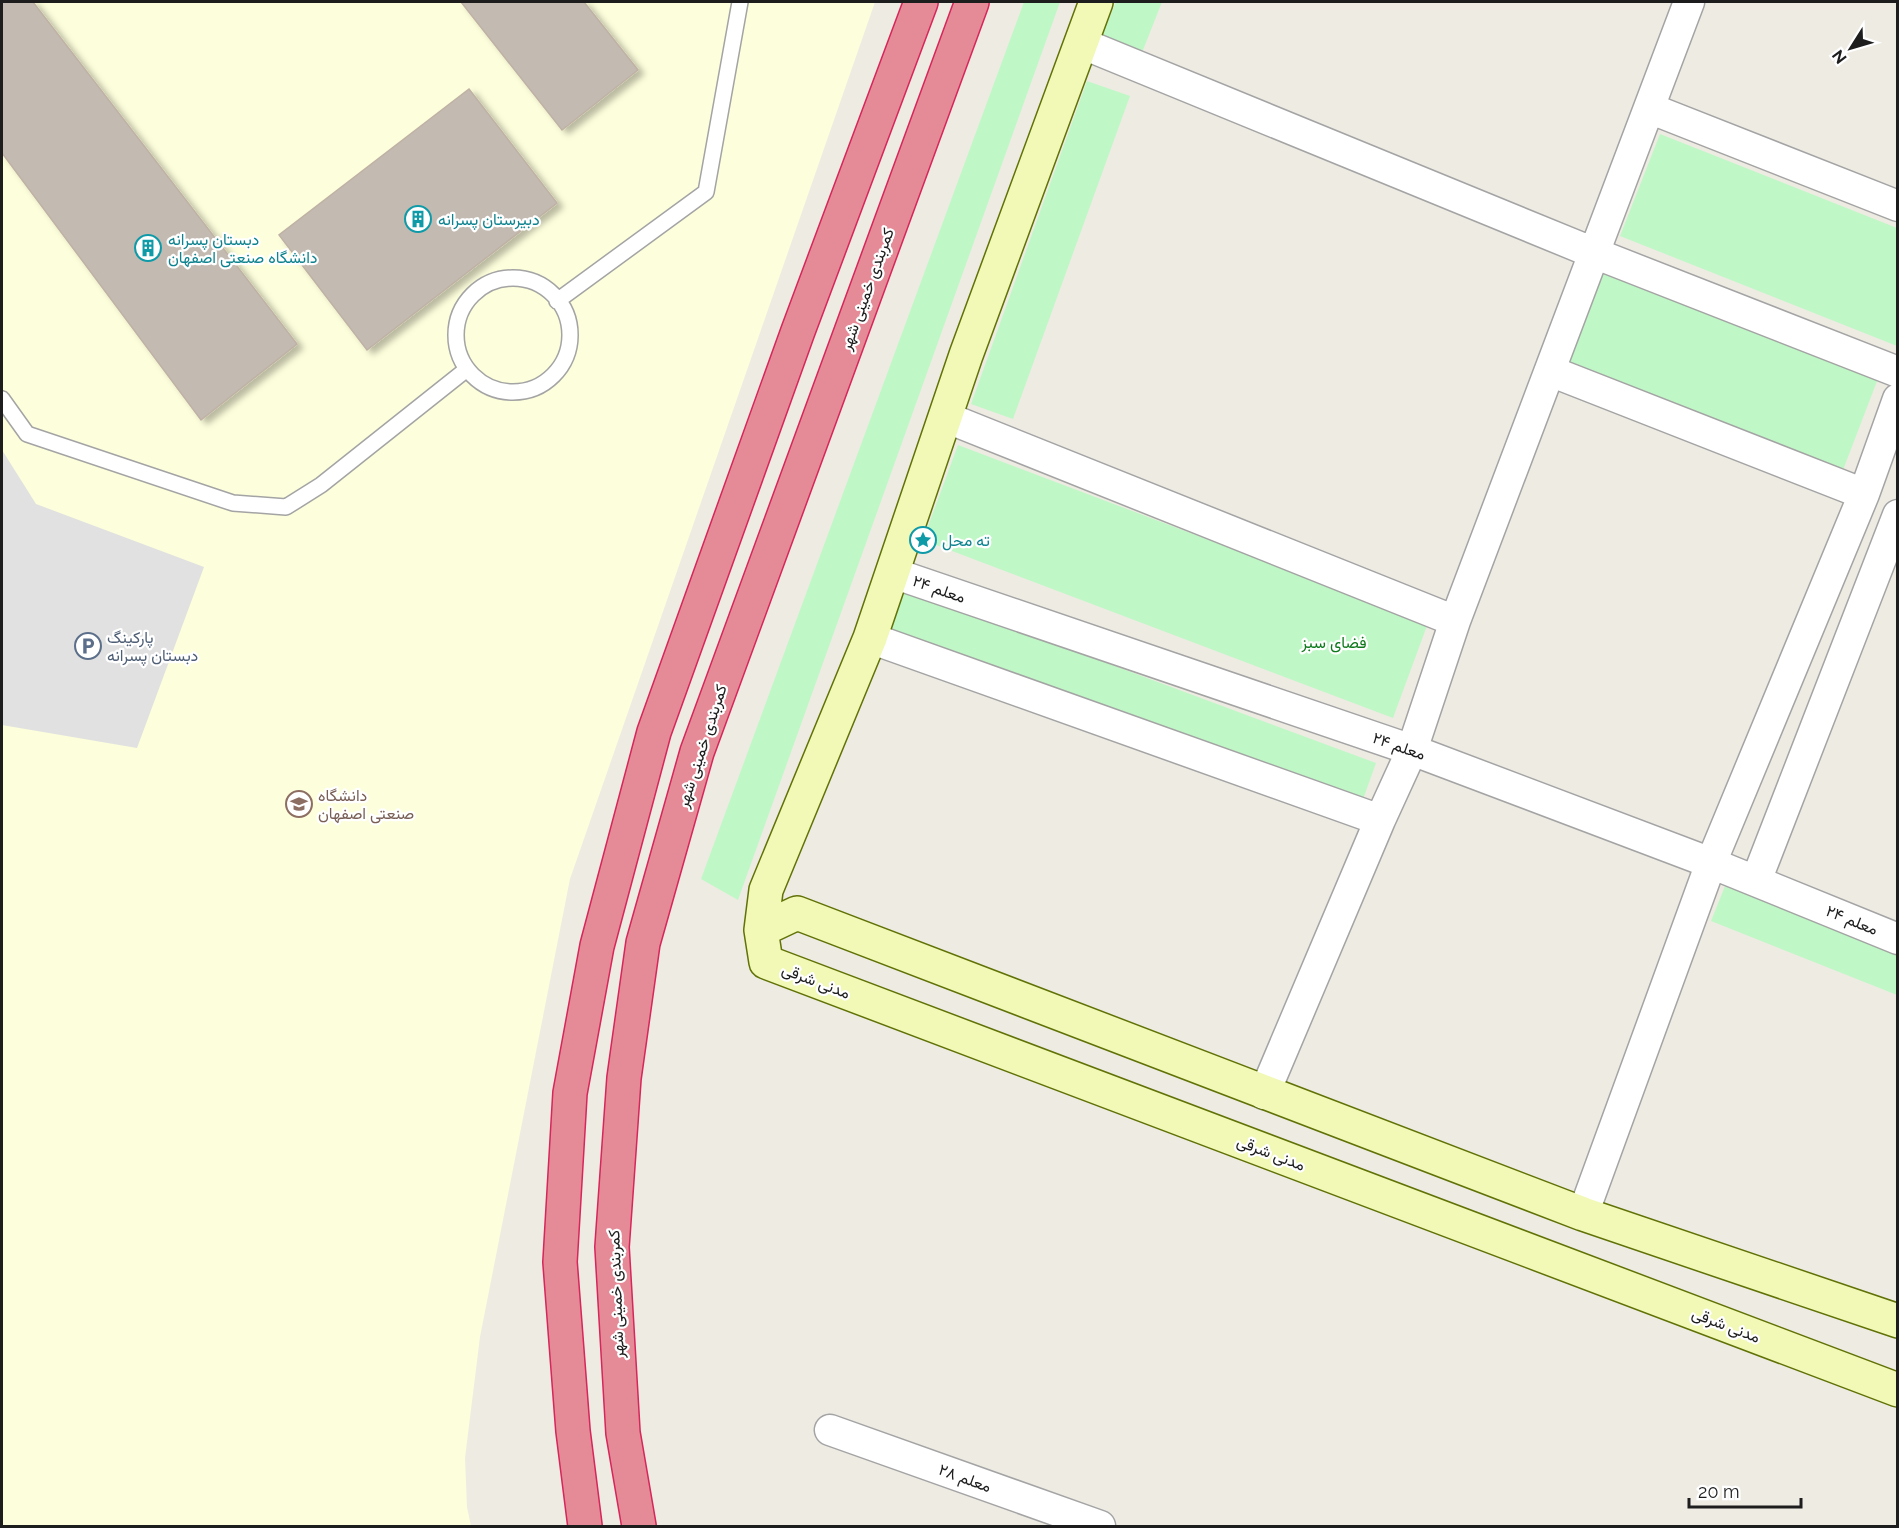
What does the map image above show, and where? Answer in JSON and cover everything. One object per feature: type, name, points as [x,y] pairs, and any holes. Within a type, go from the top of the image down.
[{"type":"highway","points":[[585,1527],[573,1431],[560,1262],[570,1093],[597,946],[654,732],[798,331],[921,2]]},
{"type":"highway","name":"کمربندی خمینی شهر","points":[[639,1527],[623,1433],[612,1246],[624,1078],[643,942],[697,752],[972,2]]},
{"type":"street","points":[[761,930],[765,890],[870,638],[945,417],[1096,2]]},
{"type":"street","points":[[1264,1094],[1412,750],[1455,621],[1689,2]]},
{"type":"street","points":[[1081,43],[1594,254],[1898,372]]},
{"type":"street","points":[[1649,108],[1898,206]]},
{"type":"street","points":[[1550,371],[1864,494]]},
{"type":"street","points":[[1583,1214],[1711,863],[1864,494],[1898,399]]},
{"type":"street","points":[[945,417],[1455,621]]},
{"type":"street","points":[[1756,881],[1898,515]]},
{"type":"street","name":"معلم ۲۴","points":[[892,573],[1412,750],[1711,863],[1898,939]]},
{"type":"street","points":[[870,638],[1380,820]]},
{"type":"street","points":[[761,930],[797,913],[1264,1094],[1583,1214],[1898,1321]]},
{"type":"street","name":"مدنی شرقی","points":[[761,930],[766,962],[1898,1390]]},
{"type":"street","name":"معلم ۲۸","points":[[830,1430],[1100,1527]]},
{"type":"lane","points":[[557,301],[706,192],[740,2]]},
{"type":"lane","points":[[505,279],[525,280],[543,287],[557,301],[566,316],[570,334],[567,352],[559,368],[547,381],[531,389],[513,393],[496,390],[479,382],[467,369],[458,351],[456,332],[460,313],[471,296],[478,290],[505,279]]},
{"type":"lane","points":[[2,399],[27,434],[232,503],[286,507],[321,485],[467,369]]},
{"type":"shaded area","name":"دانشگاه صنعتی اصفهان","points":[[2,2],[875,2],[570,879],[480,1337],[465,1458],[467,1507],[471,1526],[2,1526]]},
{"type":"shaded area","name":"پارکینگ دبستان پسرانه","points":[[2,450],[36,504],[204,567],[137,748],[2,725]]},
{"type":"green space","points":[[1024,2],[1060,2],[738,900],[701,879]]},
{"type":"green space","points":[[1116,2],[1162,2],[1141,55],[1101,38]]},
{"type":"green space","points":[[1087,81],[1130,96],[1013,419],[971,404]]},
{"type":"green space","points":[[1660,134],[1897,228],[1897,346],[1620,236]]},
{"type":"green space","points":[[1603,269],[1879,376],[1843,470],[1567,363]]},
{"type":"green space","name":"فضای سبز","points":[[958,445],[1428,623],[1393,718],[923,540]]},
{"type":"green space","points":[[902,587],[1376,763],[1361,805],[887,629]]},
{"type":"green space","points":[[1725,886],[1897,954],[1897,995],[1711,921]]},
{"type":"building","name":"دبستان پسرانه دانشگاه صنعتی اصفهان","points":[[2,2],[33,2],[297,344],[201,420],[2,153]]},
{"type":"building","points":[[461,2],[584,2],[638,70],[562,130]]},
{"type":"building","name":"دبیرستان پسرانه","points":[[469,89],[557,203],[367,350],[279,235]]},
{"type":"place","name":"دبیرستان پسرانه","points":[[418,219]]},
{"type":"place","name":"دبستان پسرانه دانشگاه صنعتی اصفهان","points":[[148,248]]},
{"type":"place","name":"ته محل","points":[[923,540]]},
{"type":"place","name":"پارکینگ دبستان پسرانه","points":[[88,646]]},
{"type":"place","name":"دانشگاه صنعتی اصفهان","points":[[299,804]]}]
